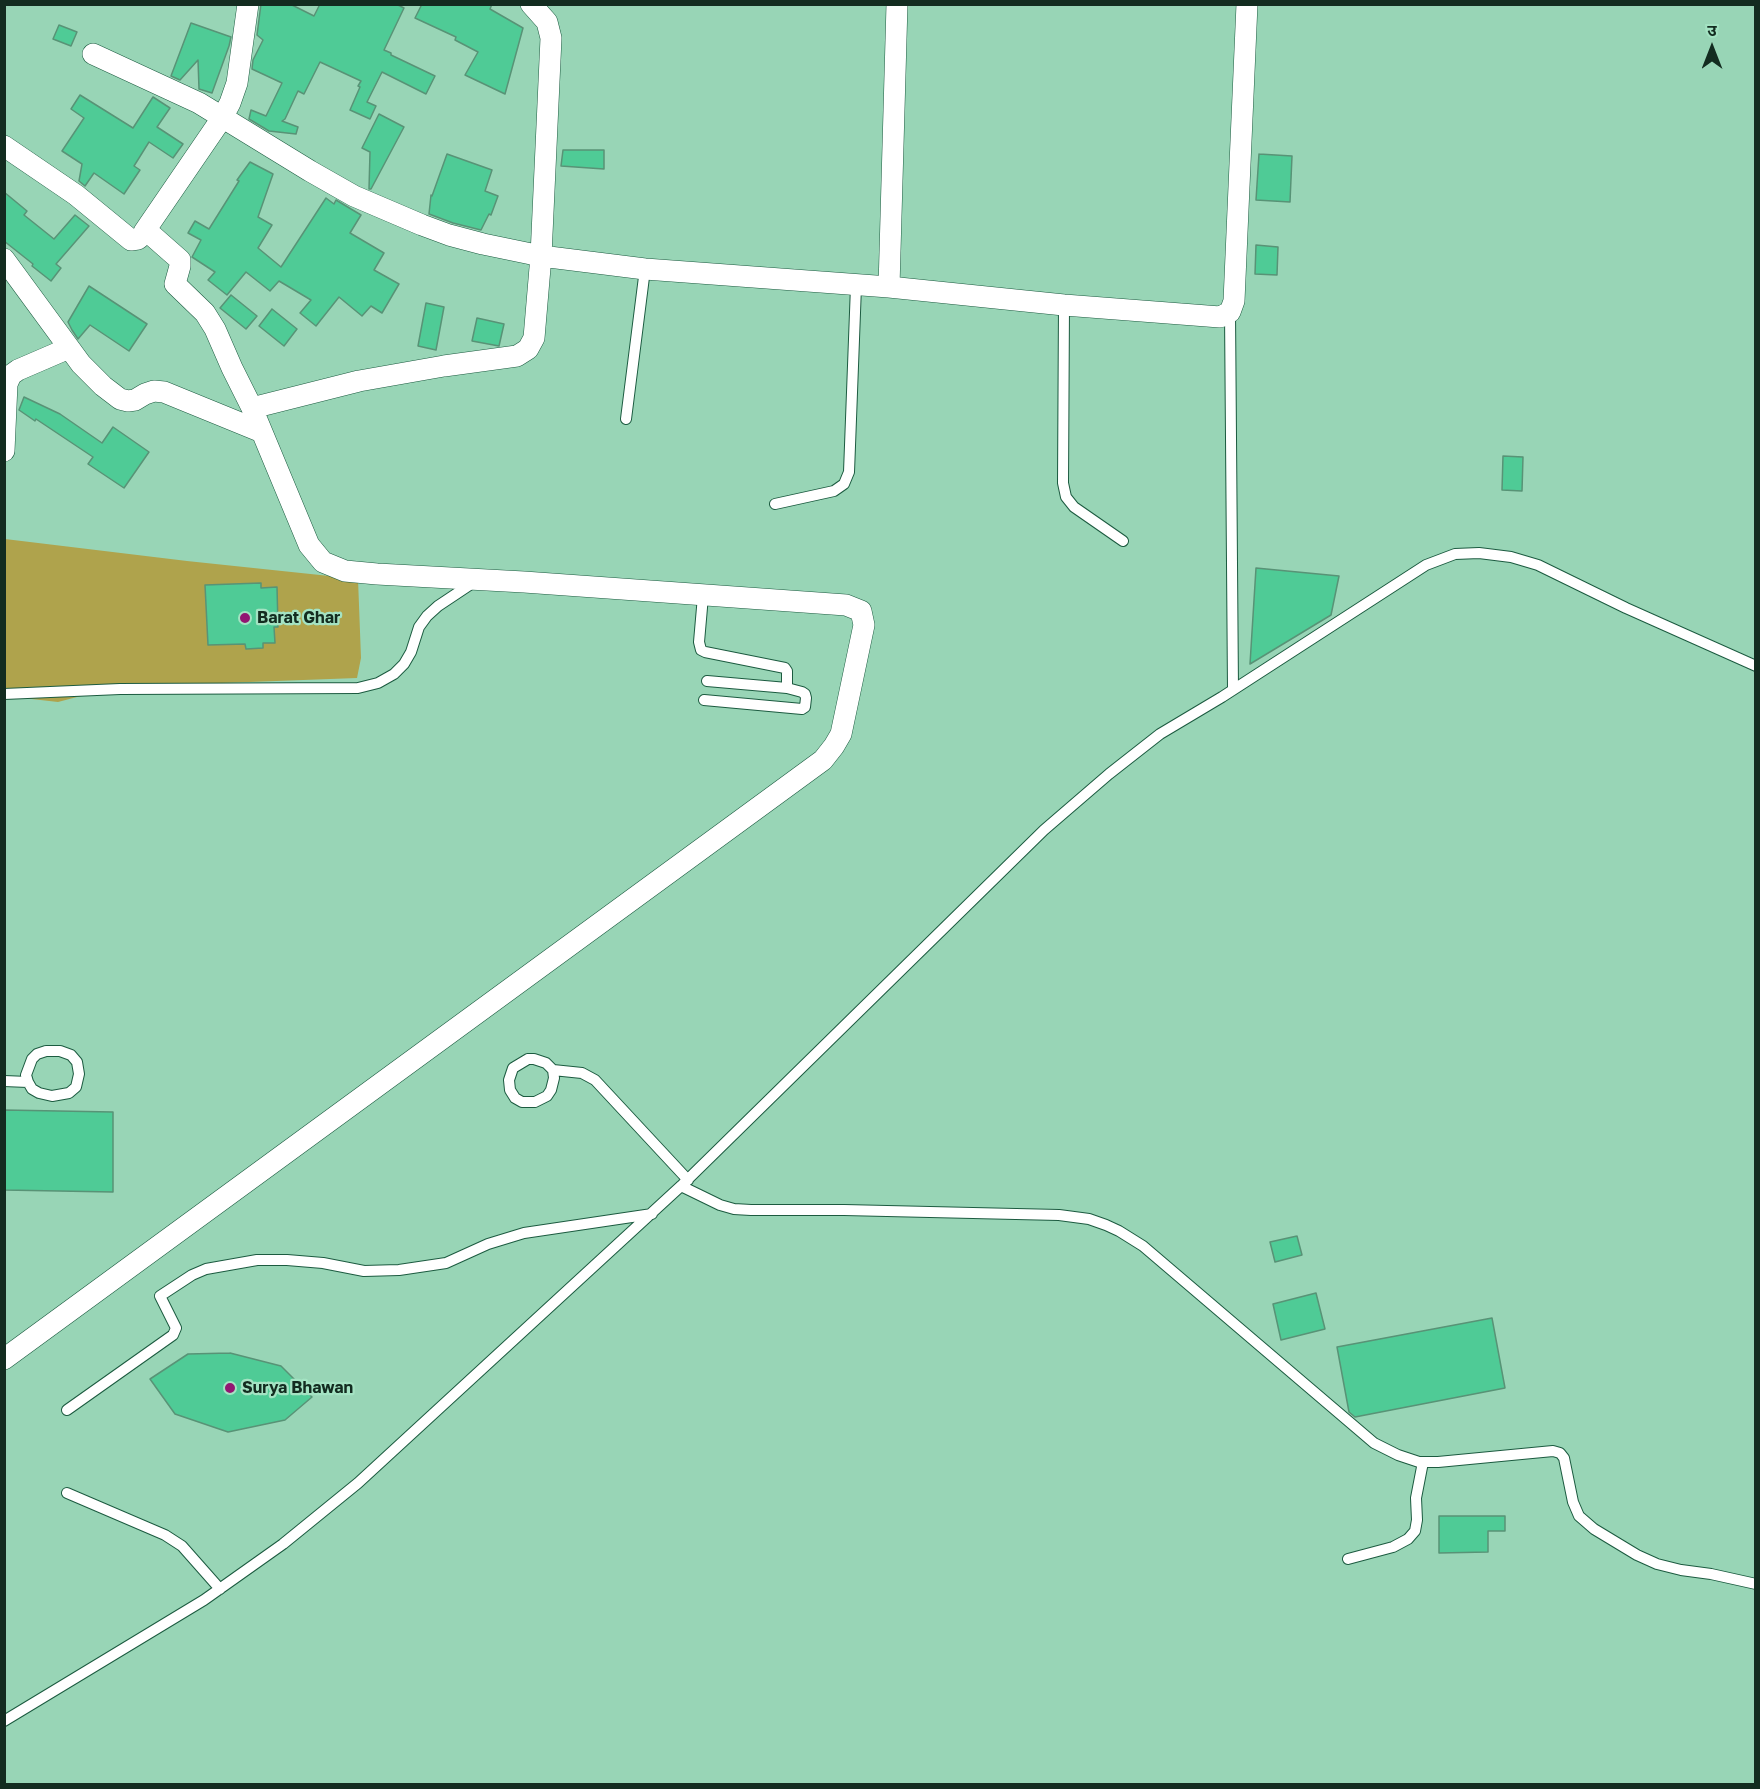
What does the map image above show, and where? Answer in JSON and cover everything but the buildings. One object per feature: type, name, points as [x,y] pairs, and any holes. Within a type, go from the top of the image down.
[{"type":"street","points":[[4,146],[76,195],[131,240],[138,239],[222,118],[237,83],[248,4]]},
{"type":"street","points":[[252,408],[370,379],[517,356],[528,349],[534,338],[541,256],[551,38],[547,22],[531,4]]},
{"type":"street","points":[[889,288],[897,4]]},
{"type":"street","points":[[93,54],[189,98],[332,184],[387,211],[449,235],[541,256],[645,269],[1220,317],[1230,312],[1234,301],[1247,4]]},
{"type":"street","points":[[4,1359],[823,760],[841,734],[864,625],[861,611],[846,605],[345,571],[323,562],[309,545],[252,408],[210,319],[175,284],[180,260],[150,232],[144,232]]},
{"type":"street","points":[[4,259],[81,364],[120,399],[135,400],[154,391],[164,392],[262,432]]},
{"type":"street","points":[[4,451],[6,384],[10,375],[69,348]]},
{"type":"lane","points":[[626,419],[645,269]]},
{"type":"lane","points":[[775,504],[834,491],[844,484],[849,472],[855,286]]},
{"type":"lane","points":[[1064,304],[1063,483],[1066,497],[1074,507],[1124,541]]},
{"type":"lane","points":[[1230,312],[1233,690]]},
{"type":"lane","points":[[4,1721],[220,1589],[283,1544],[358,1484],[685,1183],[1044,830],[1109,774],[1160,734],[1233,690],[1426,565],[1455,554],[1479,553],[1511,557],[1538,565],[1626,608],[1755,666]]},
{"type":"lane","points":[[4,694],[120,689],[358,688],[378,683],[394,674],[411,652],[419,627],[427,616],[477,579]]},
{"type":"lane","points":[[703,596],[699,642],[701,650],[785,668],[787,688]]},
{"type":"lane","points":[[704,700],[804,709],[805,694],[787,688],[708,681]]},
{"type":"lane","points":[[46,1051],[60,1051],[71,1055],[77,1062],[76,1087],[69,1094],[52,1096],[39,1094],[28,1082],[26,1075],[28,1066],[37,1054],[46,1051]]},
{"type":"lane","points":[[553,1070],[554,1078],[551,1089],[547,1096],[535,1102],[522,1102],[515,1098],[510,1090],[508,1080],[513,1068],[528,1059],[541,1060],[553,1070],[582,1073],[595,1080],[685,1183],[720,1205],[742,1210],[1059,1215],[1089,1220],[1119,1231],[1143,1246],[1374,1443],[1398,1455],[1422,1462],[1553,1451],[1560,1453],[1564,1458],[1573,1502],[1579,1516],[1594,1529],[1629,1551],[1657,1564],[1755,1584]]},
{"type":"lane","points":[[4,1081],[28,1082]]},
{"type":"lane","points":[[67,1410],[173,1335],[176,1328],[160,1296],[192,1275],[206,1269],[257,1260],[287,1260],[323,1263],[364,1271],[399,1270],[446,1263],[488,1244],[524,1233],[652,1214]]},
{"type":"lane","points":[[1348,1559],[1393,1547],[1408,1539],[1415,1531],[1416,1498],[1422,1462]]},
{"type":"lane","points":[[67,1493],[165,1534],[182,1546],[220,1589]]},
{"type":"shaded area","points":[[5,539],[358,579],[361,658],[357,678],[115,687],[58,702],[5,696]]},
{"type":"place","name":"Barat Ghar","points":[[245,618]]},
{"type":"place","name":"Surya Bhawan","points":[[230,1388]]}]
